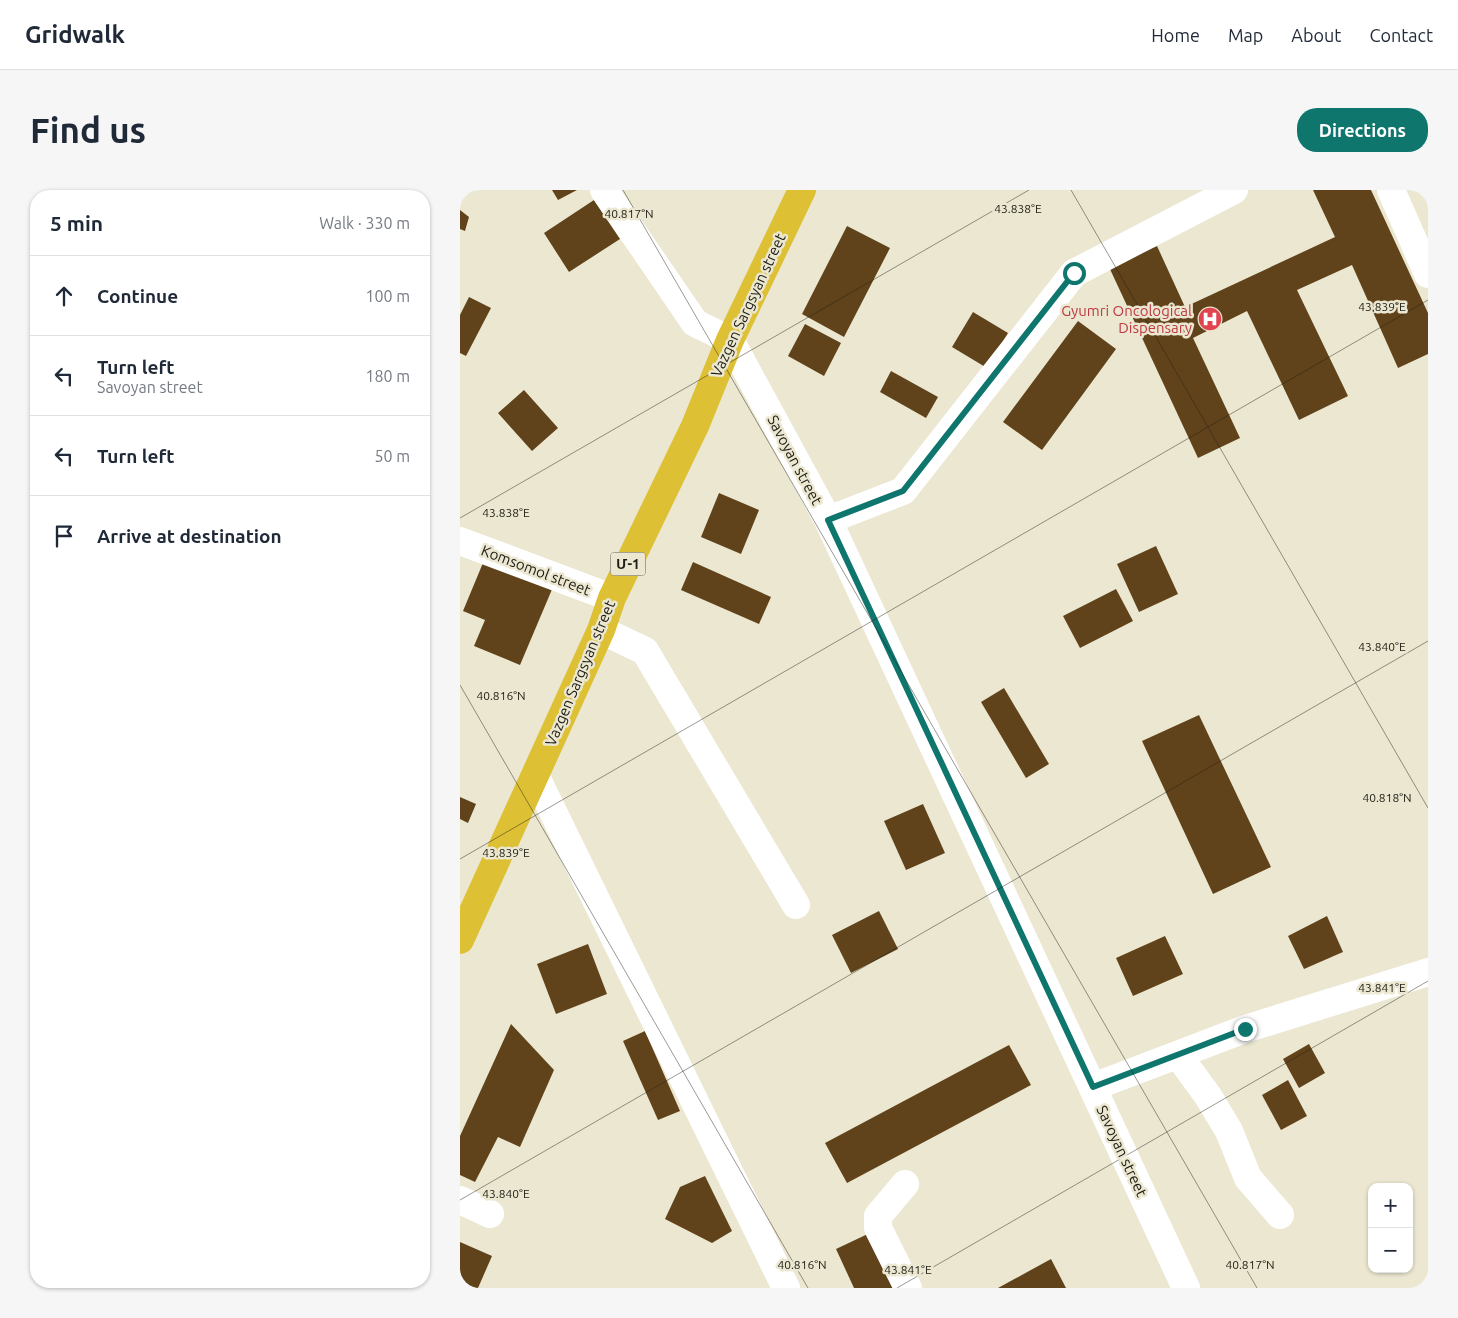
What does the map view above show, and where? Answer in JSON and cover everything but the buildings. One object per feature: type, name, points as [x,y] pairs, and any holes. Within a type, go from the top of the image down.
[{"type":"highway","name":"Vazgen Sargsyan street","points":[[460,940],[601,630],[612,598],[695,426],[730,340],[802,190]]},
{"type":"street","points":[[604,190],[695,323],[730,340]]},
{"type":"street","points":[[828,520],[903,491],[1074,273],[1234,190]]},
{"type":"street","points":[[1391,190],[1428,274]]},
{"type":"street","name":"Savoyan street","points":[[730,340],[828,520],[1186,1288]]},
{"type":"street","name":"Komsomol street","points":[[460,541],[612,598]]},
{"type":"street","points":[[601,630],[645,651],[796,906]]},
{"type":"street","points":[[536,775],[786,1288]]},
{"type":"street","points":[[1093,1087],[1245,1029],[1428,972]]},
{"type":"street","points":[[1178,1054],[1208,1096],[1229,1130],[1248,1178],[1280,1215]]},
{"type":"street","points":[[905,1184],[878,1216],[878,1228],[908,1288]]},
{"type":"street","points":[[460,1200],[490,1214]]},
{"type":"place","name":"Gyumri Oncological Dispensary","points":[[1210,319]]},
{"type":"route","points":[[1074,273],[903,491],[828,520],[1093,1087],[1245,1029]]}]
